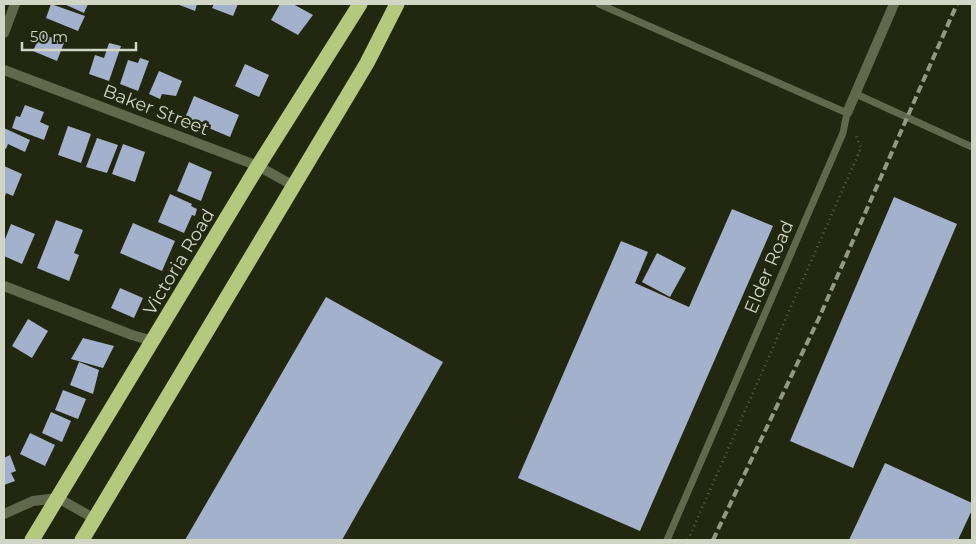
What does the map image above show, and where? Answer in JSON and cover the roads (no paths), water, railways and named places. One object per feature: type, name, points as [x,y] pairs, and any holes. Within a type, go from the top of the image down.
[{"type":"highway","points":[[82,540],[367,63],[397,4]]},
{"type":"highway","name":"Victoria Road","points":[[32,540],[356,5]]},
{"type":"street","points":[[4,33],[15,4]]},
{"type":"street","name":"Elder Road","points":[[847,113],[894,4]]},
{"type":"street","name":"Baker Street","points":[[4,70],[258,166],[294,186]]},
{"type":"street","points":[[4,286],[132,335],[153,341]]},
{"type":"street","points":[[4,514],[33,501],[58,498],[95,519]]},
{"type":"lane","points":[[599,4],[847,113]]},
{"type":"lane","points":[[856,94],[972,147]]},
{"type":"lane","name":"Elder Road","points":[[667,540],[798,240],[843,133],[847,113]]},
{"type":"railway","points":[[713,540],[819,318],[957,4]]}]
